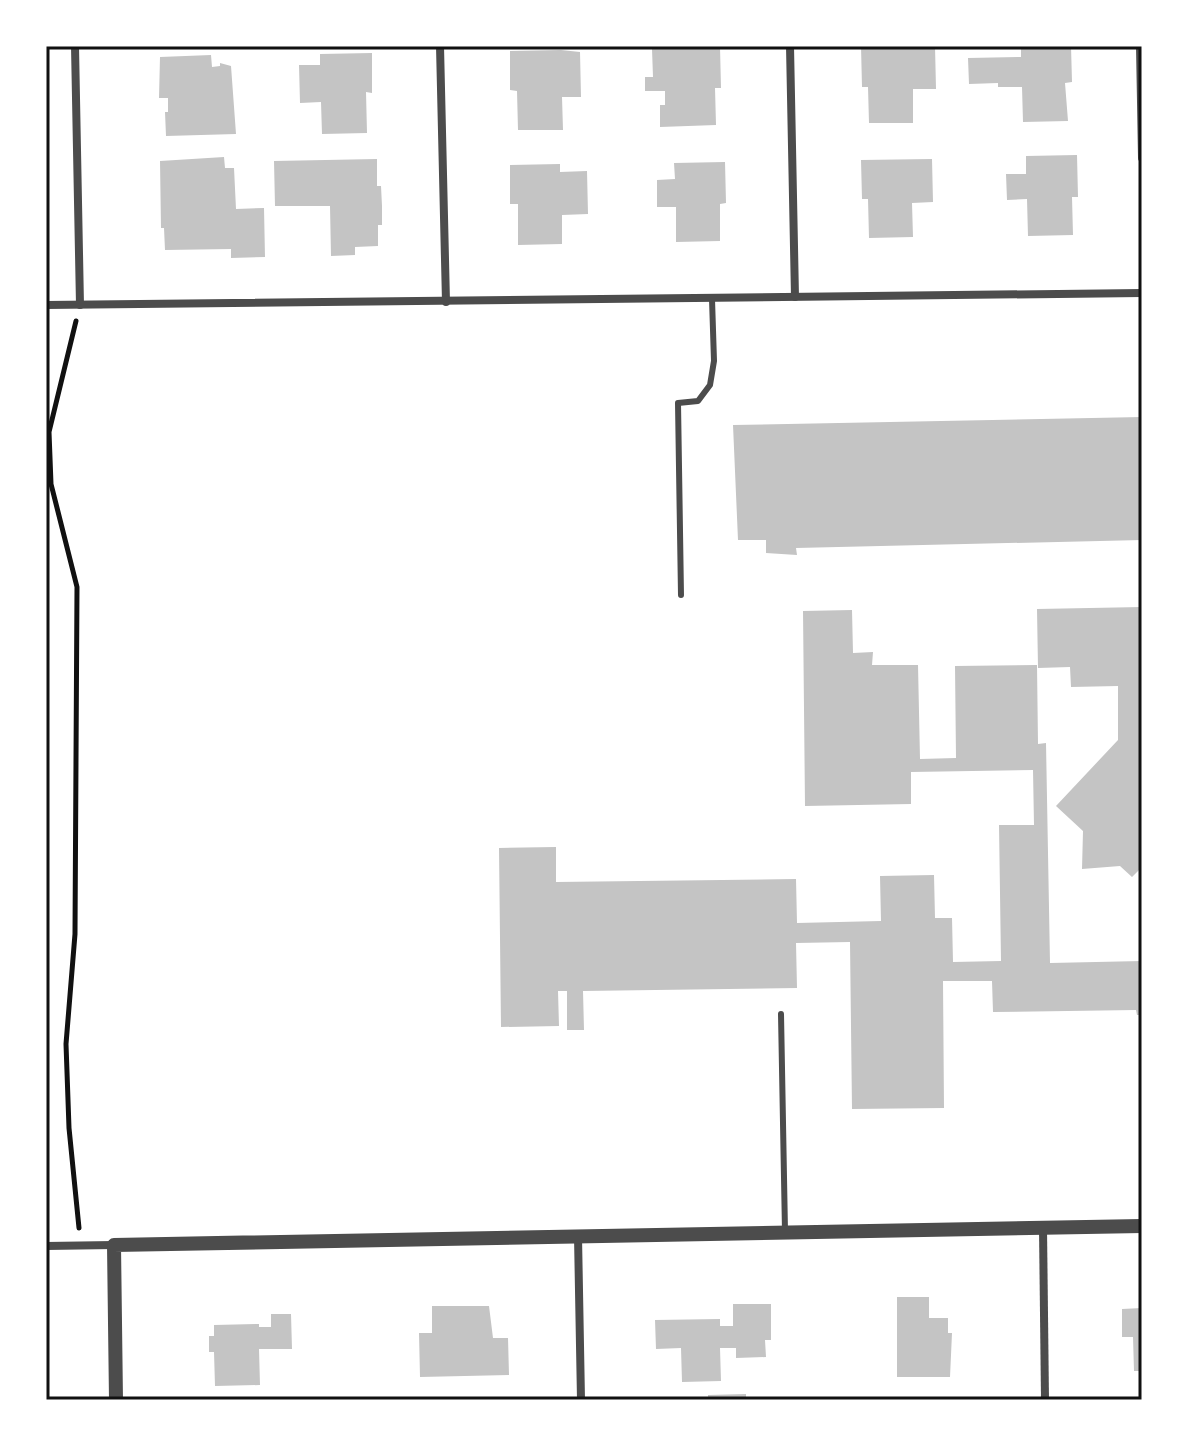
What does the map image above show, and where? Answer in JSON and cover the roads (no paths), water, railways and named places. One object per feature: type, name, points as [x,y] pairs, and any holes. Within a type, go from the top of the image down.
[{"type":"street","points":[[75,46],[80,305]]},
{"type":"street","points":[[440,46],[446,302]]},
{"type":"street","points":[[790,46],[795,297]]},
{"type":"street","points":[[1140,46],[1142,158]]},
{"type":"street","points":[[46,305],[1142,293]]},
{"type":"street","points":[[46,1246],[1142,1226]]},
{"type":"street","points":[[1043,1228],[1045,1400]]},
{"type":"street","points":[[578,1236],[581,1400]]},
{"type":"street","points":[[114,1245],[116,1400]]},
{"type":"lane","points":[[681,595],[678,403],[698,401],[710,385],[714,361],[712,299]]},
{"type":"lane","points":[[781,1014],[785,1231]]}]
